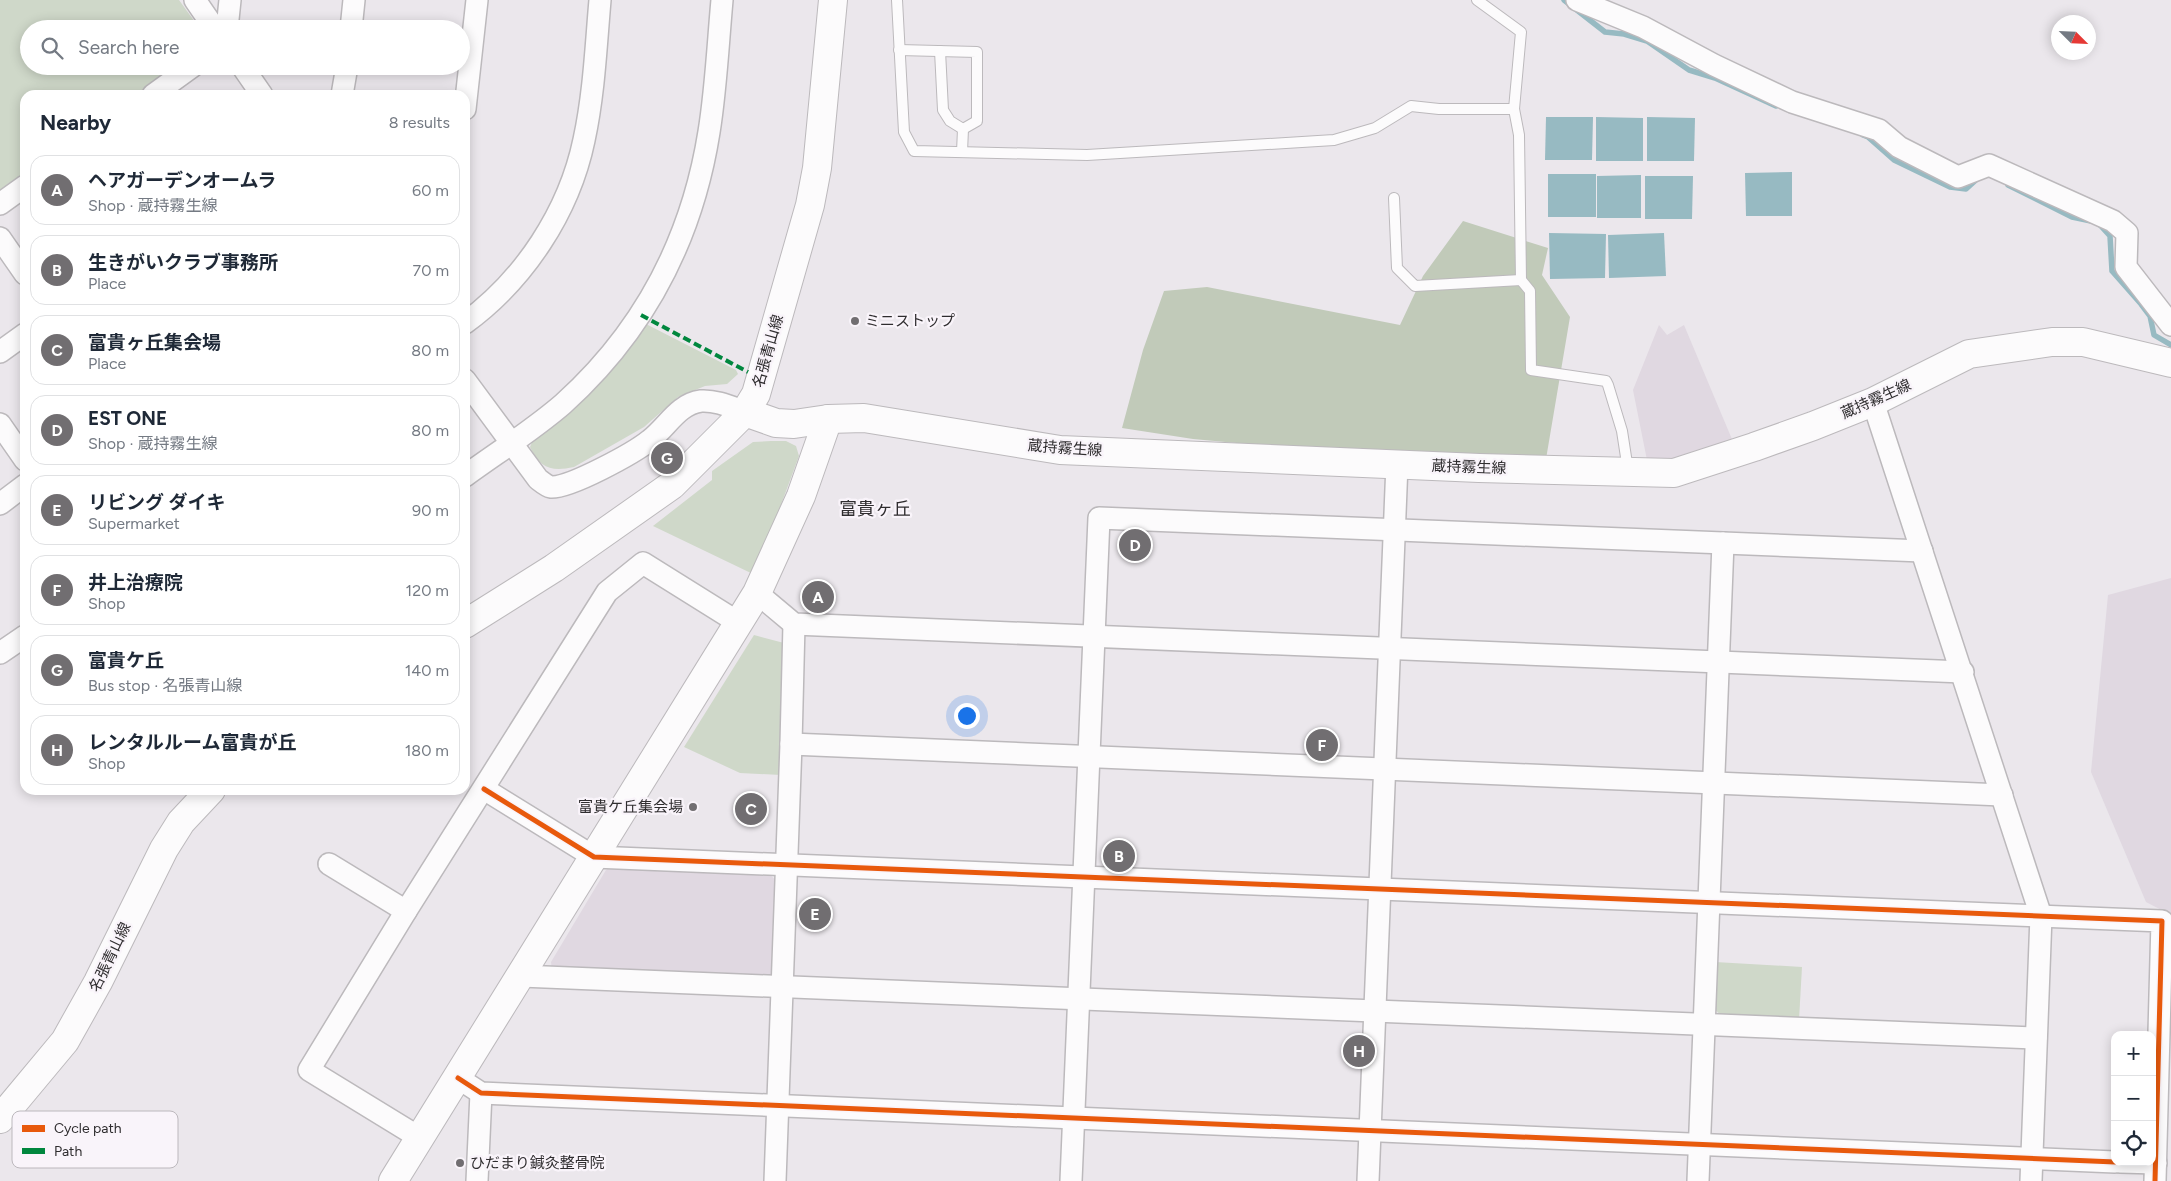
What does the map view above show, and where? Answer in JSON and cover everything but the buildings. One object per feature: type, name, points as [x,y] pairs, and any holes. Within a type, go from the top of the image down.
[{"type":"main road","name":"名張青山線","points":[[470,621],[554,568],[672,485],[745,412],[756,394],[810,205],[818,159],[833,0]]},
{"type":"main road","name":"蔵持霧生線","points":[[745,412],[776,423],[794,424],[828,419],[864,418],[1060,450],[1397,464],[1674,472],[1754,448],[1873,402],[1969,354],[2032,344],[2083,342],[2171,364]]},
{"type":"main road","points":[[393,1181],[757,593],[801,496],[828,419]]},
{"type":"main road","name":"名張青山線","points":[[0,1119],[65,1041],[98,982],[164,849],[181,822],[206,795]]},
{"type":"street","points":[[195,0],[209,20]]},
{"type":"street","points":[[228,20],[230,0]]},
{"type":"street","points":[[352,20],[354,0]]},
{"type":"street","points":[[470,64],[477,0]]},
{"type":"street","points":[[470,320],[485,309],[519,273],[548,230],[570,188],[584,140],[592,85],[600,0]]},
{"type":"street","points":[[470,472],[561,405],[600,366],[647,306],[666,270],[690,212],[704,162],[709,131],[722,0]]},
{"type":"street","points":[[1577,0],[1643,27],[1714,65],[1792,102],[1879,130],[1899,147],[1958,177],[1989,165],[2113,221],[2127,233],[2126,267],[2171,325]]},
{"type":"street","points":[[160,90],[181,75]]},
{"type":"street","points":[[248,75],[259,90]]},
{"type":"street","points":[[343,90],[345,75]]},
{"type":"street","points":[[467,90],[469,75]]},
{"type":"street","points":[[0,204],[20,190]]},
{"type":"street","points":[[0,238],[20,267]]},
{"type":"street","points":[[0,352],[20,338]]},
{"type":"street","points":[[470,387],[510,444],[538,479],[548,487],[559,486],[584,477],[650,440],[684,407],[700,401],[714,402],[745,412]]},
{"type":"street","points":[[1873,402],[1963,672],[2041,916],[2031,1181]]},
{"type":"street","points":[[0,424],[20,453]]},
{"type":"street","points":[[1368,1181],[1397,464]]},
{"type":"street","points":[[0,504],[20,490]]},
{"type":"street","points":[[1071,1181],[1099,518],[1922,551]]},
{"type":"street","points":[[1698,1181],[1720,662],[1723,543]]},
{"type":"street","points":[[420,1138],[309,1070],[406,911],[607,592],[643,563],[739,623]]},
{"type":"street","points":[[757,593],[794,624],[1963,672]]},
{"type":"street","points":[[775,1181],[792,744],[794,624]]},
{"type":"street","points":[[0,653],[20,639]]},
{"type":"street","points":[[792,744],[2002,795]]},
{"type":"street","points":[[484,789],[594,857],[2162,920],[2155,1172],[2134,1166]]},
{"type":"street","points":[[329,864],[406,911]]},
{"type":"street","points":[[520,976],[2036,1038]]},
{"type":"street","points":[[458,1078],[481,1093],[2111,1162]]},
{"type":"street","points":[[477,1181],[481,1093]]},
{"type":"lane","points":[[897,0],[904,132],[914,151],[1087,155],[1334,140],[1375,128],[1411,106],[1439,109],[1514,109]]},
{"type":"lane","points":[[1477,0],[1521,32],[1514,109],[1518,135],[1521,280],[1530,291],[1531,370],[1606,381],[1622,432],[1628,470]]},
{"type":"lane","points":[[899,50],[977,52],[977,121],[964,129]]},
{"type":"lane","points":[[940,51],[943,110],[950,121],[964,129]]},
{"type":"lane","points":[[962,152],[964,129]]},
{"type":"lane","points":[[1394,198],[1397,268],[1415,286],[1521,280]]},
{"type":"shaded area","points":[[1659,325],[1667,335],[1684,325],[1734,444],[1672,464],[1647,460],[1633,390]]},
{"type":"shaded area","points":[[2171,578],[2171,915],[2146,902],[2091,772],[2108,595]]},
{"type":"shaded area","points":[[613,866],[769,874],[780,884],[773,972],[765,979],[552,971],[551,962],[606,870]]},
{"type":"green space","points":[[0,0],[179,0],[193,20],[20,20],[20,75],[165,75],[144,90],[20,90],[20,180],[0,194]]},
{"type":"green space","points":[[1463,221],[1548,248],[1542,275],[1570,317],[1546,459],[1346,453],[1193,439],[1122,428],[1143,350],[1164,291],[1207,287],[1400,325],[1423,276]]},
{"type":"green space","points":[[646,324],[736,370],[738,374],[727,384],[705,386],[678,397],[644,427],[574,467],[559,469],[542,464],[530,447],[533,440]]},
{"type":"green space","points":[[786,441],[796,446],[799,456],[755,575],[653,526],[712,480],[712,471],[753,442]]},
{"type":"green space","points":[[754,635],[784,643],[781,775],[740,773],[684,747]]},
{"type":"green space","points":[[1715,962],[1802,967],[1799,1020],[1723,1017],[1712,1007]]},
{"type":"water","points":[[1546,117],[1593,117],[1592,160],[1545,160]]},
{"type":"water","points":[[1596,117],[1643,118],[1643,161],[1596,161]]},
{"type":"water","points":[[1647,117],[1695,118],[1694,161],[1647,161]]},
{"type":"water","points":[[1792,172],[1792,216],[1746,216],[1745,173]]},
{"type":"water","points":[[1548,174],[1596,174],[1596,217],[1548,217]]},
{"type":"water","points":[[1641,175],[1641,218],[1597,218],[1597,176]]},
{"type":"water","points":[[1645,176],[1693,176],[1692,219],[1645,219]]},
{"type":"water","points":[[1549,233],[1606,234],[1605,278],[1550,279]]},
{"type":"water","points":[[1664,233],[1666,276],[1609,278],[1608,235]]},
{"type":"waterway","points":[[1564,0],[1605,32],[1624,34],[1647,41],[1689,70],[1715,78],[1776,106]]},
{"type":"waterway","points":[[1863,135],[1868,137],[1894,160],[1950,187],[1966,189],[1977,179]]},
{"type":"waterway","points":[[2008,185],[2072,217],[2091,221]]},
{"type":"waterway","points":[[2100,225],[2110,236],[2112,271],[2150,316],[2154,335],[2171,345]]},
{"type":"marked path","points":[[641,315],[748,372]]},
{"type":"cycle path","points":[[484,789],[594,857],[2162,921],[2155,1181]]},
{"type":"cycle path","points":[[458,1078],[481,1093],[2111,1162]]},
{"type":"place","name":"ミニストップ","points":[[855,321]]},
{"type":"place","name":"富貴ケ丘","points":[[667,458]]},
{"type":"place","name":"EST ONE","points":[[1135,545]]},
{"type":"place","name":"ヘアガーデンオームラ","points":[[818,597]]},
{"type":"place","name":"井上治療院","points":[[1322,745]]},
{"type":"place","name":"富貴ケ丘集会場","points":[[693,807]]},
{"type":"place","name":"富貴ヶ丘集会場","points":[[751,809]]},
{"type":"place","name":"生きがいクラブ事務所","points":[[1119,856]]},
{"type":"place","name":"リビング ダイキ","points":[[815,914]]},
{"type":"place","name":"レンタルルーム富貴が丘","points":[[1359,1051]]},
{"type":"place","name":"ひだまり鍼灸整骨院","points":[[460,1163]]},
{"type":"district","name":"富貴ヶ丘","points":[[875,509]]}]
